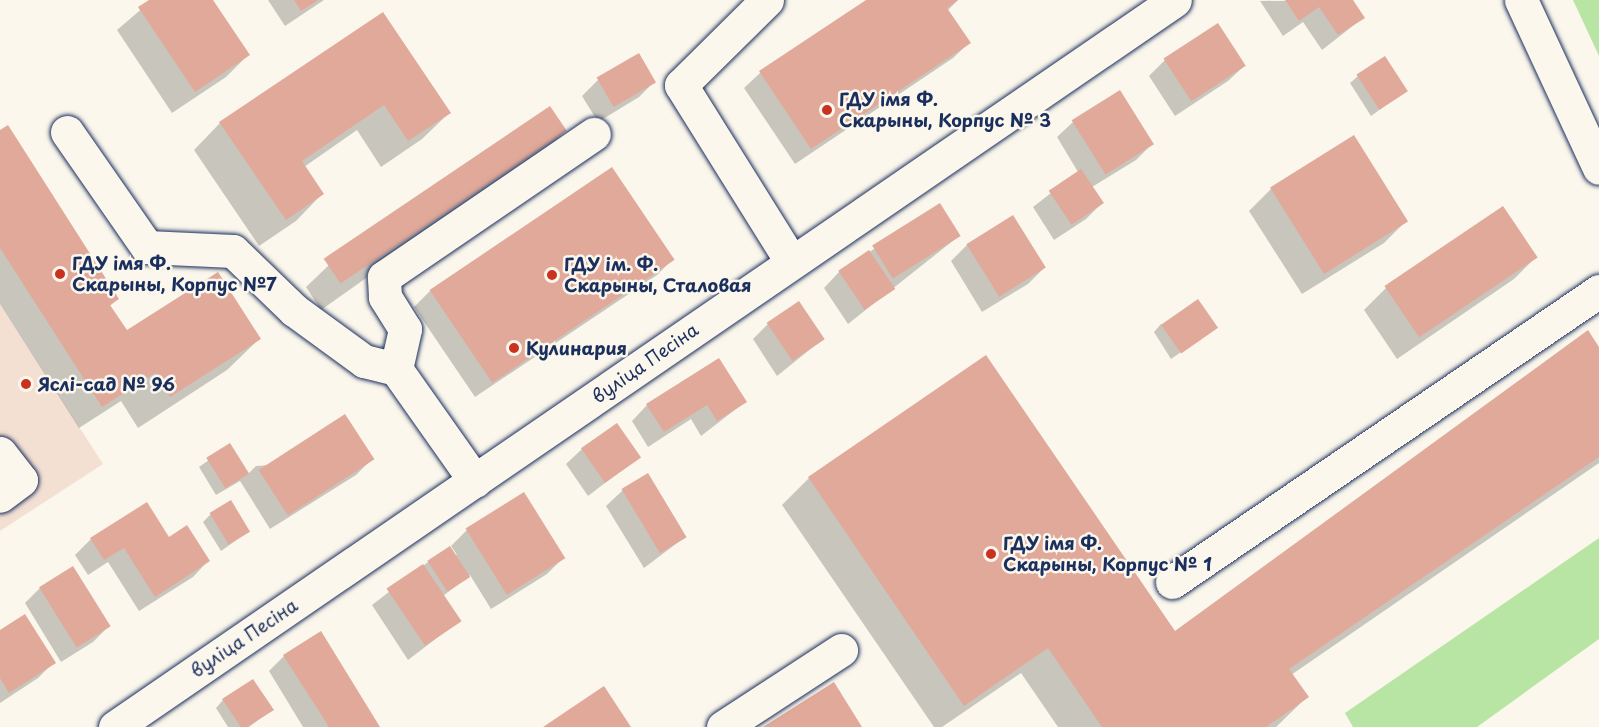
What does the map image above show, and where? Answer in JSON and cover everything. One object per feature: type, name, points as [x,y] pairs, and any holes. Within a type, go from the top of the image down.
[{"type":"street","points":[[767,0],[681,85],[791,261]]},
{"type":"street","name":"вуліца Песіна","points":[[115,727],[791,261],[1175,0]]},
{"type":"street","points":[[1521,0],[1599,168]]},
{"type":"street","points":[[67,132],[147,247],[233,251],[294,310],[355,355],[396,369],[475,481]]},
{"type":"street","points":[[396,369],[405,329],[385,297],[384,277],[594,134]]},
{"type":"street","points":[[1172,582],[1599,291]]},
{"type":"street","points":[[0,453],[21,480],[0,495]]},
{"type":"street","points":[[723,727],[841,650]]},
{"type":"shaded area","name":"Яслі-сад № 96","points":[[0,304],[103,464],[0,531]]},
{"type":"green space","points":[[1573,0],[1599,0],[1599,56]]},
{"type":"green space","points":[[1599,538],[1599,639],[1477,727],[1353,727],[1345,713]]},
{"type":"building","points":[[149,0],[213,0],[250,55],[195,92],[138,7]]},
{"type":"building","points":[[294,0],[318,0],[301,11]]},
{"type":"building","name":"ГДУ імя Ф. Скарыны, Корпус № 3","points":[[866,0],[958,0],[947,8],[971,43],[811,149],[759,71]]},
{"type":"building","points":[[1285,0],[1353,0],[1365,18],[1338,35],[1319,7],[1299,21]]},
{"type":"building","points":[[383,12],[451,113],[408,141],[384,105],[302,161],[324,194],[286,220],[219,122]]},
{"type":"building","points":[[1218,23],[1246,66],[1191,101],[1163,58]]},
{"type":"building","points":[[639,53],[656,82],[614,107],[597,78]]},
{"type":"building","points":[[1385,56],[1408,91],[1379,110],[1356,75]]},
{"type":"building","points":[[1120,90],[1154,144],[1106,174],[1072,120]]},
{"type":"building","points":[[550,106],[567,131],[340,284],[324,259]]},
{"type":"building","name":"ГДУ імя Ф. Скарыны, Корпус №7","points":[[8,125],[119,299],[110,305],[127,330],[218,272],[261,339],[170,397],[155,373],[102,407],[0,248],[0,130]]},
{"type":"building","points":[[1354,135],[1408,222],[1324,274],[1270,187]]},
{"type":"building","name":"ГДУ ім. Ф. Скарыны, Сталовая","points":[[612,167],[675,260],[492,383],[430,290]]},
{"type":"building","points":[[1081,169],[1104,203],[1072,225],[1049,191]]},
{"type":"building","points":[[940,203],[961,236],[893,278],[872,245]]},
{"type":"building","points":[[1503,206],[1538,257],[1419,337],[1384,286]]},
{"type":"building","points":[[1013,215],[1046,268],[999,297],[966,244]]},
{"type":"building","points":[[869,250],[895,289],[865,310],[838,271]]},
{"type":"building","points":[[1198,299],[1218,328],[1181,353],[1161,325]]},
{"type":"building","points":[[799,301],[825,339],[792,361],[767,323]]},
{"type":"building","name":"ГДУ імя Ф. Скарыны, Корпус № 1","points":[[1588,330],[1599,347],[1599,457],[1289,669],[1309,697],[1266,727],[1102,727],[1048,648],[964,706],[808,477],[986,355],[1175,631]]},
{"type":"building","points":[[719,358],[747,402],[717,421],[707,405],[664,432],[646,404]]},
{"type":"building","points":[[345,414],[374,459],[288,515],[259,470]]},
{"type":"building","points":[[617,423],[641,457],[605,483],[581,448]]},
{"type":"building","points":[[230,443],[249,474],[225,488],[206,458]]},
{"type":"building","points":[[648,473],[687,537],[660,553],[621,489]]},
{"type":"building","points":[[524,492],[565,558],[507,595],[465,529]]},
{"type":"building","points":[[231,500],[250,532],[229,545],[210,513]]},
{"type":"building","points":[[147,502],[169,537],[187,525],[210,561],[155,597],[124,548],[104,560],[90,538]]},
{"type":"building","points":[[450,546],[470,577],[448,592],[427,561]]},
{"type":"building","points":[[423,564],[462,621],[425,646],[387,589]]},
{"type":"building","points":[[73,566],[111,626],[77,647],[39,587]]},
{"type":"building","points":[[25,614],[56,663],[9,693],[0,678],[0,630]]},
{"type":"building","points":[[321,631],[380,727],[329,727],[283,655]]},
{"type":"building","points":[[253,679],[274,710],[247,727],[241,727],[222,699]]},
{"type":"building","points":[[834,682],[862,727],[763,727]]},
{"type":"building","points":[[604,686],[631,727],[543,727]]},
{"type":"place","name":"ГДУ імя Ф. Скарыны, Корпус № 3","points":[[827,110]]},
{"type":"place","name":"ГДУ імя Ф. Скарыны, Корпус №7","points":[[60,274]]},
{"type":"place","name":"ГДУ ім. Ф. Скарыны, Сталовая","points":[[552,275]]},
{"type":"place","name":"Кулинария","points":[[514,348]]},
{"type":"place","name":"Яслі-сад № 96","points":[[26,384]]},
{"type":"place","name":"ГДУ імя Ф. Скарыны, Корпус № 1","points":[[991,554]]}]
